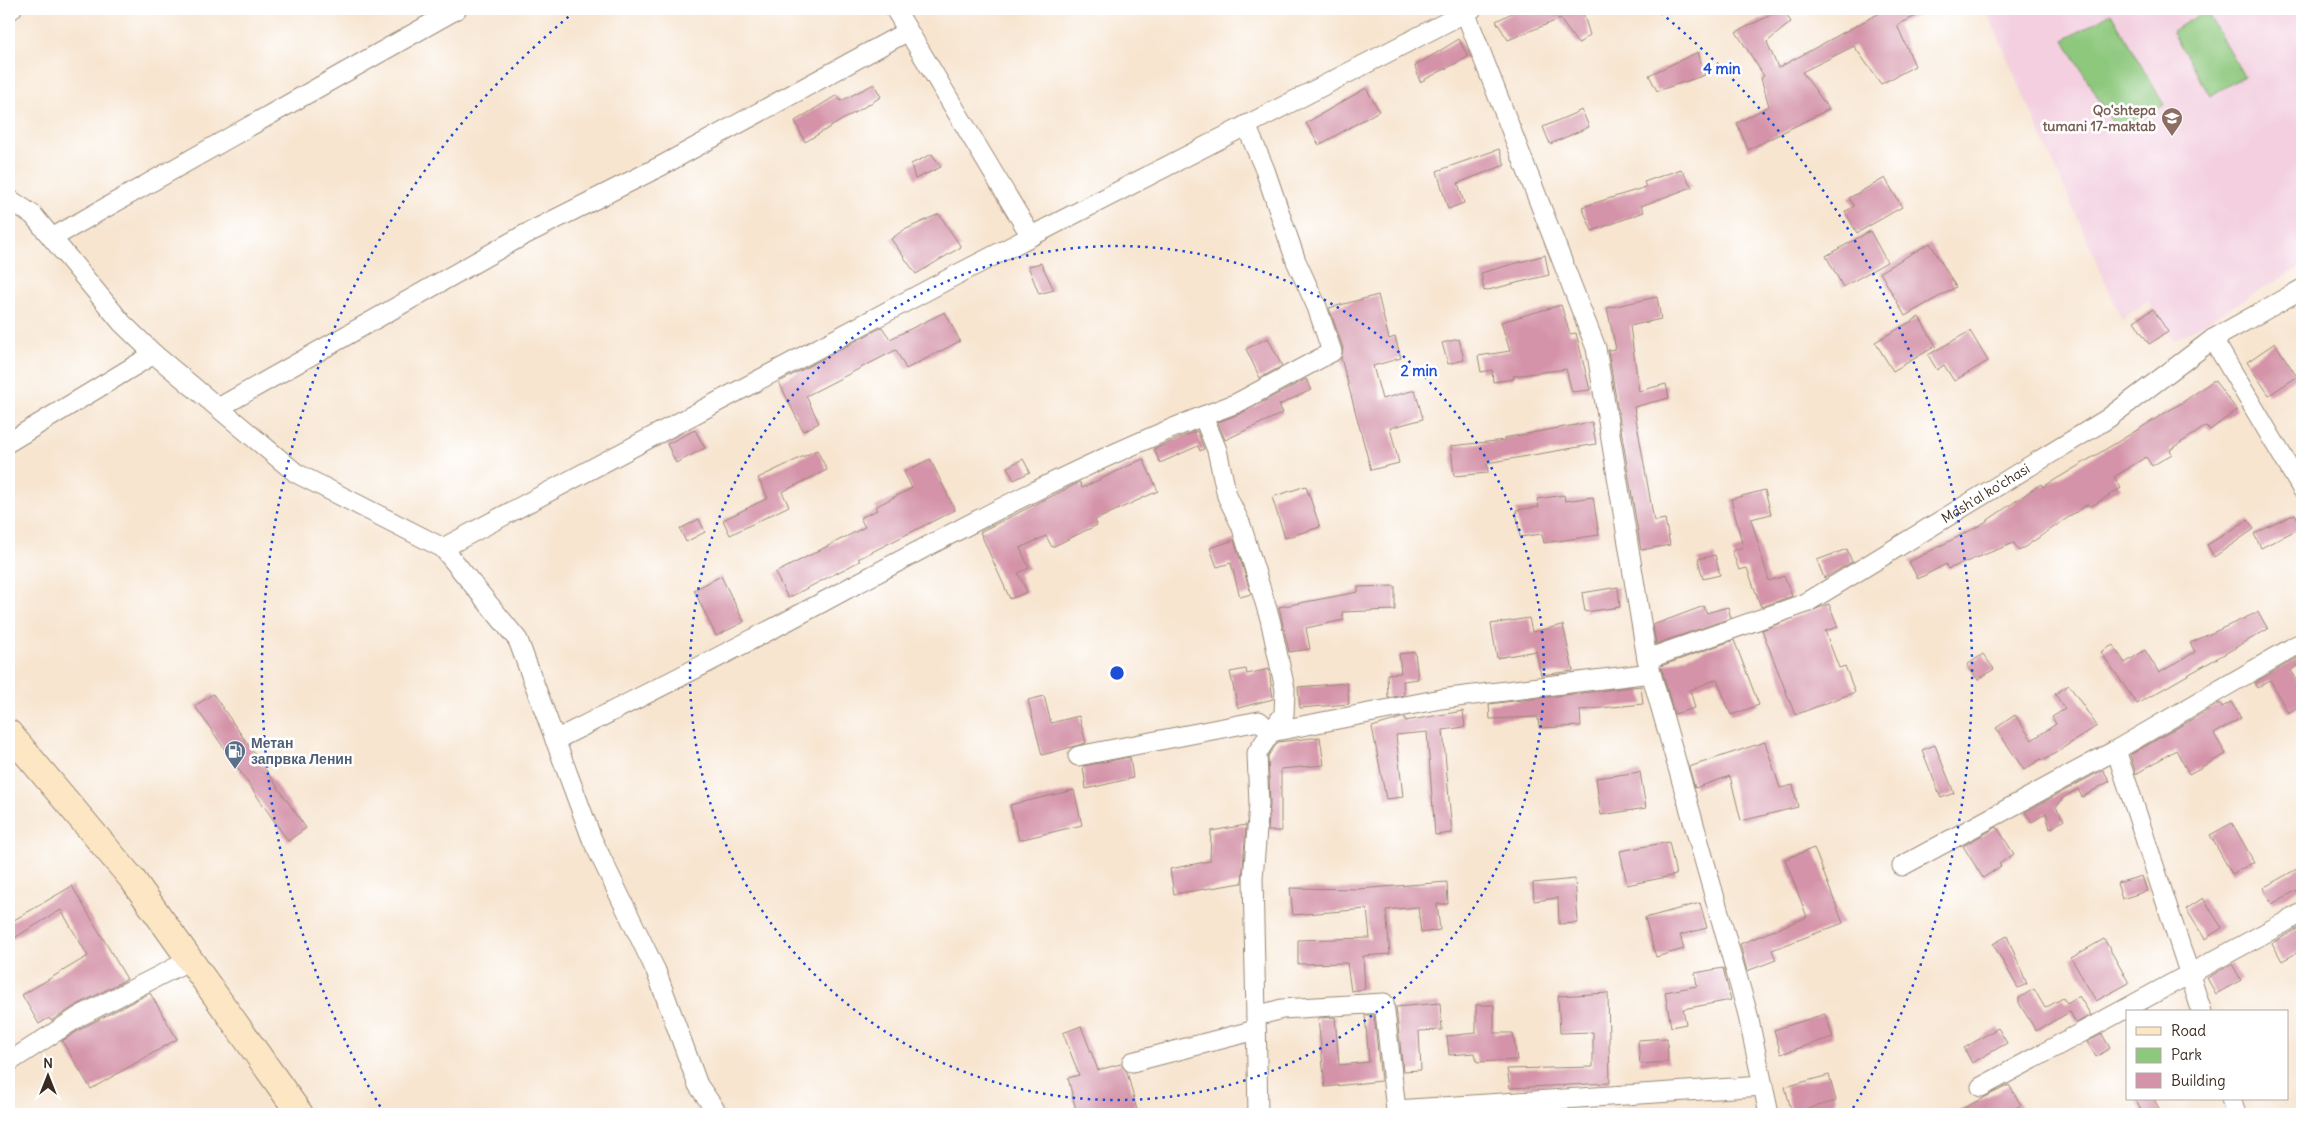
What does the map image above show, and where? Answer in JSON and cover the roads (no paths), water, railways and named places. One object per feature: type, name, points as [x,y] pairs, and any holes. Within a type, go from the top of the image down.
[{"type":"main road","points":[[9,733],[134,880],[300,1114]]},
{"type":"street","points":[[52,238],[457,9]]},
{"type":"street","points":[[895,9],[1031,236]]},
{"type":"street","points":[[443,548],[1031,236],[1467,10],[1596,348],[1649,666],[1747,1011],[1769,1114]]},
{"type":"street","points":[[220,407],[522,236],[662,166],[908,31]]},
{"type":"street","points":[[555,740],[847,590],[940,538],[1133,446],[1237,403],[1332,352],[1317,307],[1296,261],[1266,170],[1246,125]]},
{"type":"street","points":[[9,199],[33,216],[122,322],[154,354],[220,407],[296,473],[443,548],[518,640],[592,839],[656,971],[698,1085],[718,1114]]},
{"type":"street","name":"Mash'al ko'chasi","points":[[1271,732],[1440,700],[1649,666],[1806,603],[2107,419],[2213,339],[2302,290]]},
{"type":"street","points":[[2213,339],[2302,488]]},
{"type":"street","points":[[9,442],[154,354]]},
{"type":"street","points":[[1203,416],[1217,450],[1227,496],[1241,525],[1258,573],[1272,627],[1284,689],[1284,714],[1257,753],[1259,804],[1254,878],[1258,1114]]},
{"type":"street","points":[[1902,866],[2116,750],[2302,642]]},
{"type":"street","points":[[1078,756],[1259,721],[1271,732]]},
{"type":"street","points":[[2116,750],[2201,1010]]},
{"type":"street","points":[[1981,1087],[2302,913]]},
{"type":"street","points":[[9,1062],[80,1016],[190,960]]},
{"type":"street","points":[[1132,1062],[1256,1023],[1282,1009],[1384,1003],[1396,1110],[1763,1086]]},
{"type":"street","points":[[2231,1100],[2236,1114]]},
{"type":"place","name":"Qo'shtepa tumani 17-maktab","points":[[2172,137]]},
{"type":"place","name":"Метан запрвка Ленин","points":[[235,770]]}]
